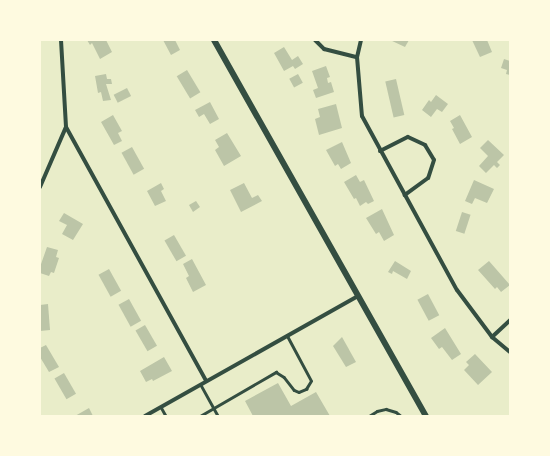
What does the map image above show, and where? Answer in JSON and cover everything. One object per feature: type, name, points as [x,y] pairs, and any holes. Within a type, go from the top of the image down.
[{"type":"main road","points":[[214,40],[425,416]]},
{"type":"street","points":[[62,40],[66,127],[206,381]]},
{"type":"street","points":[[315,40],[324,49],[357,56]]},
{"type":"street","points":[[361,40],[357,56],[362,116],[457,290],[492,338],[510,352]]},
{"type":"street","points":[[40,186],[66,127]]},
{"type":"street","points":[[380,151],[408,137],[424,145],[434,160],[428,178],[405,195]]},
{"type":"street","points":[[145,416],[358,296]]},
{"type":"street","points":[[492,338],[510,320]]},
{"type":"lane","points":[[200,416],[276,372],[284,377],[294,390],[299,392],[310,385],[311,381],[287,336]]},
{"type":"lane","points":[[200,385],[218,416]]},
{"type":"lane","points":[[161,407],[166,416]]},
{"type":"lane","points":[[369,416],[377,411],[386,409],[396,412],[401,416]]},
{"type":"building","points":[[87,40],[106,40],[112,52],[100,59],[92,43],[90,45]]},
{"type":"building","points":[[163,40],[175,40],[180,50],[171,55]]},
{"type":"building","points":[[390,40],[409,40],[405,47]]},
{"type":"building","points":[[472,40],[487,40],[492,52],[480,57]]},
{"type":"building","points":[[284,47],[292,60],[298,56],[303,64],[295,69],[293,66],[284,71],[274,53]]},
{"type":"building","points":[[504,59],[510,61],[510,75],[506,74],[507,70],[501,68]]},
{"type":"building","points":[[326,66],[330,77],[327,78],[328,83],[331,82],[334,92],[316,98],[313,90],[318,88],[312,71]]},
{"type":"building","points":[[187,70],[200,92],[190,98],[177,76]]},
{"type":"building","points":[[106,74],[107,79],[111,79],[112,84],[106,84],[111,100],[103,101],[101,92],[98,93],[95,76]]},
{"type":"building","points":[[298,74],[303,83],[294,88],[289,79]]},
{"type":"building","points":[[396,79],[404,115],[394,118],[385,81]]},
{"type":"building","points":[[127,88],[131,96],[118,103],[114,95]]},
{"type":"building","points":[[436,95],[448,104],[442,112],[437,109],[431,117],[422,110],[429,100],[431,102]]},
{"type":"building","points":[[210,102],[219,119],[210,124],[204,114],[199,117],[195,110]]},
{"type":"building","points":[[336,104],[342,128],[319,135],[315,119],[320,117],[318,109]]},
{"type":"building","points":[[113,115],[122,131],[118,133],[122,141],[114,145],[101,122]]},
{"type":"building","points":[[460,115],[472,137],[460,144],[452,129],[454,128],[450,121]]},
{"type":"building","points":[[227,133],[241,156],[224,166],[215,150],[219,147],[215,140]]},
{"type":"building","points":[[488,140],[504,155],[497,162],[500,165],[497,168],[494,165],[486,173],[479,166],[488,156],[480,148]]},
{"type":"building","points":[[342,142],[351,163],[341,169],[338,164],[335,166],[326,150]]},
{"type":"building","points":[[132,147],[144,169],[134,175],[122,153]]},
{"type":"building","points":[[356,175],[360,182],[364,180],[374,201],[368,204],[366,202],[360,206],[356,198],[354,199],[344,182]]},
{"type":"building","points":[[474,180],[494,189],[487,203],[475,198],[472,204],[465,201]]},
{"type":"building","points":[[161,183],[164,189],[161,191],[166,201],[155,206],[147,191]]},
{"type":"building","points":[[244,183],[252,198],[258,195],[262,201],[241,212],[230,190]]},
{"type":"building","points":[[196,201],[200,207],[193,212],[189,205]]},
{"type":"building","points":[[382,209],[394,235],[384,241],[379,232],[376,234],[366,218]]},
{"type":"building","points":[[462,212],[471,215],[464,234],[456,231]]},
{"type":"building","points":[[64,213],[83,224],[73,240],[62,234],[67,225],[59,221]]},
{"type":"building","points":[[174,235],[186,256],[176,261],[164,240]]},
{"type":"building","points":[[47,247],[58,250],[56,257],[59,258],[54,273],[51,272],[49,276],[40,273],[40,267]]},
{"type":"building","points":[[192,259],[206,285],[193,292],[186,278],[189,276],[183,264]]},
{"type":"building","points":[[395,261],[411,271],[407,279],[393,271],[392,274],[388,272]]},
{"type":"building","points":[[489,261],[510,285],[501,292],[497,287],[495,289],[478,270]]},
{"type":"building","points":[[109,269],[121,291],[111,297],[99,275]]},
{"type":"building","points":[[428,294],[439,315],[429,321],[417,300]]},
{"type":"building","points":[[129,299],[141,321],[131,327],[119,305]]},
{"type":"building","points":[[48,304],[50,330],[40,331],[40,305]]},
{"type":"building","points":[[145,325],[157,346],[147,351],[135,330]]},
{"type":"building","points":[[445,328],[461,354],[452,360],[442,347],[439,349],[431,338]]},
{"type":"building","points":[[342,337],[356,362],[346,367],[333,346]]},
{"type":"building","points":[[46,345],[59,367],[49,372],[40,357],[40,348]]},
{"type":"building","points":[[475,354],[492,372],[478,385],[464,370],[469,365],[466,362]]},
{"type":"building","points":[[164,357],[172,371],[153,381],[152,379],[146,382],[140,371]]},
{"type":"building","points":[[64,373],[76,394],[66,399],[54,378]]},
{"type":"building","points":[[278,383],[291,406],[316,392],[330,416],[253,416],[245,401]]},
{"type":"building","points":[[89,408],[93,416],[75,416]]}]
